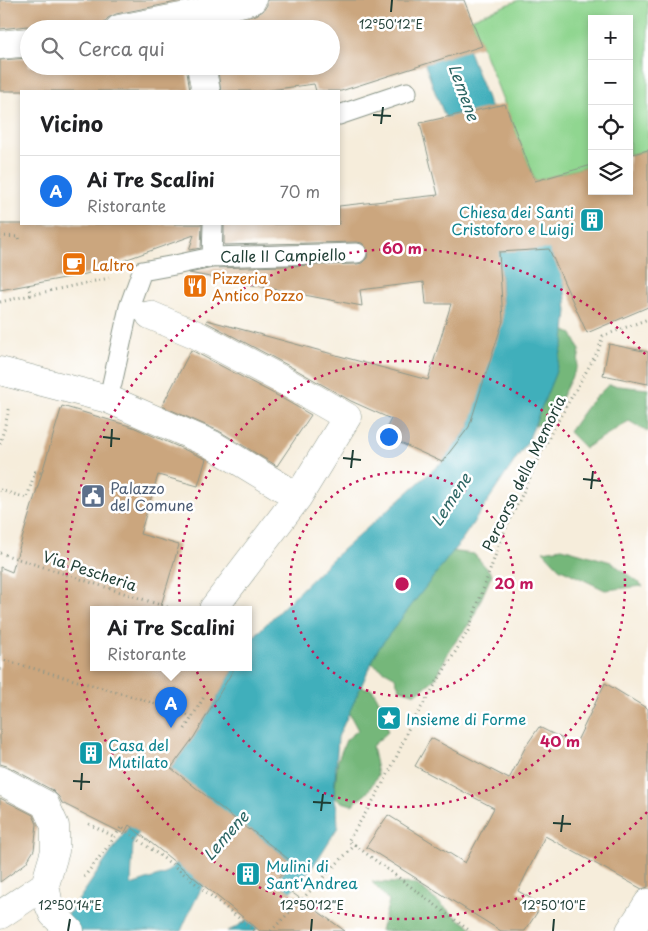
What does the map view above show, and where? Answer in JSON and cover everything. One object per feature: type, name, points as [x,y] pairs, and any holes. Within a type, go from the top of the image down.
[{"type":"street","points":[[198,20],[252,0]]},
{"type":"street","points":[[0,45],[20,43]]},
{"type":"street","points":[[203,75],[206,90]]},
{"type":"street","points":[[140,311],[197,335],[347,417],[298,497],[216,606]]},
{"type":"street","points":[[0,371],[110,391],[211,444],[298,497]]},
{"type":"street","points":[[6,783],[45,804],[55,826],[55,851],[45,885],[49,905],[61,922]]},
{"type":"street","points":[[0,915],[45,885]]},
{"type":"street","points":[[630,931],[648,903]]},
{"type":"lane","points":[[340,115],[407,92]]},
{"type":"lane","name":"Calle II Campiello","points":[[213,225],[212,256],[357,253]]},
{"type":"lane","points":[[110,391],[140,311],[142,271],[212,256]]},
{"type":"path","points":[[0,236],[19,236],[20,242]]},
{"type":"path","points":[[0,302],[98,281]]},
{"type":"path","points":[[28,285],[31,295]]},
{"type":"path","name":"Percorso della Memoria","points":[[355,845],[348,841],[383,785],[407,731],[468,631],[502,537],[552,431],[598,351],[603,336],[648,319]]},
{"type":"path","points":[[0,490],[27,498],[35,472],[42,473]]},
{"type":"path","name":"Via Pescheria","points":[[0,553],[164,606]]},
{"type":"path","points":[[0,659],[167,707],[192,716]]},
{"type":"path","points":[[167,707],[177,685]]},
{"type":"path","points":[[185,729],[204,698]]},
{"type":"path","points":[[84,822],[115,837]]},
{"type":"path","points":[[61,922],[121,827],[174,866],[255,931]]},
{"type":"path","points":[[272,931],[355,845],[470,931]]},
{"type":"green space","points":[[519,0],[648,0],[648,150],[633,154],[633,15],[588,15],[588,166],[535,181],[471,19]]},
{"type":"green space","points":[[557,327],[572,334],[580,350],[577,367],[549,421],[535,426]]},
{"type":"green space","points":[[608,385],[648,389],[648,432],[629,421],[585,448],[569,432],[588,405]]},
{"type":"green space","points":[[562,548],[611,562],[643,586],[605,590],[559,568],[543,551]]},
{"type":"green space","points":[[439,550],[474,554],[492,574],[472,620],[450,649],[436,678],[416,694],[400,689],[394,676],[364,659]]},
{"type":"green space","points":[[354,686],[372,689],[383,707],[388,732],[372,746],[378,775],[367,793],[352,805],[342,802],[334,796],[338,760],[346,740],[358,730],[343,702]]},
{"type":"green space","points":[[372,882],[416,884],[477,931],[381,931],[389,901]]},
{"type":"water","name":"Lemene","points":[[459,25],[520,185],[564,280],[567,311],[564,341],[555,374],[528,441],[461,541],[378,649],[338,737],[334,796],[338,827],[314,865],[255,931],[227,931],[244,922],[292,862],[250,829],[201,889],[181,931],[53,931],[71,911],[129,826],[196,734],[233,671],[252,671],[252,638],[331,560],[442,462],[469,427],[502,303],[501,278],[497,252],[475,190],[425,64]],"holes":[[[220,808],[174,866],[165,874],[131,885],[133,843],[139,832]]]},
{"type":"building","points":[[0,0],[187,0],[116,14],[106,20],[20,20],[20,27],[0,29]]},
{"type":"building","points":[[267,0],[464,0],[482,46],[341,91],[316,90],[314,84],[269,90],[221,90],[218,75],[340,75],[340,20],[236,20],[256,15],[263,11],[267,5]]},
{"type":"building","points":[[20,59],[20,75],[187,75],[190,90],[0,91],[0,60]]},
{"type":"building","points":[[505,104],[535,181],[588,166],[588,195],[633,195],[633,154],[648,150],[648,307],[587,333],[549,249],[499,252],[503,321],[469,427],[442,462],[383,435],[391,419],[351,401],[206,322],[207,320],[428,380],[451,304],[426,304],[424,282],[360,290],[362,306],[189,273],[213,268],[362,263],[367,258],[368,252],[362,243],[357,242],[224,245],[224,225],[340,225],[340,206],[438,195],[420,123]]},
{"type":"building","points":[[0,224],[202,225],[201,248],[189,250],[194,235],[86,274],[0,290]]},
{"type":"building","points":[[609,344],[648,352],[648,384],[603,375]]},
{"type":"building","points":[[191,350],[311,415],[277,466],[219,431],[162,406]]},
{"type":"building","points":[[62,406],[133,427],[206,459],[198,486],[158,475],[140,534],[179,545],[161,606],[90,606],[90,671],[233,671],[194,737],[171,768],[292,862],[276,881],[345,931],[260,931],[129,825],[124,834],[62,803],[52,790],[0,764],[0,567],[12,572]]},
{"type":"building","points":[[605,683],[648,709],[648,887],[642,889],[545,836],[518,891],[542,905],[525,931],[501,931],[366,847],[388,815],[465,863],[494,808],[415,766],[431,738],[509,779],[526,746],[539,727],[575,745]]},
{"type":"building","points":[[0,798],[33,815],[37,824],[34,850],[26,863],[0,882]]},
{"type":"place","name":"Chiesa dei Santi Cristoforo e Luigi","points":[[592,220]]},
{"type":"place","name":"Laltro","points":[[74,264]]},
{"type":"place","name":"Pizzeria Antico Pozzo","points":[[195,286]]},
{"type":"place","name":"Palazzo del Comune","points":[[93,496]]},
{"type":"place","name":"Insieme di Forme","points":[[389,718]]},
{"type":"place","name":"Ai Tre Scalini","points":[[171,728]]},
{"type":"place","name":"Casa del Mutilato","points":[[91,753]]},
{"type":"place","name":"Mulini di Sant'Andrea","points":[[248,874]]}]
